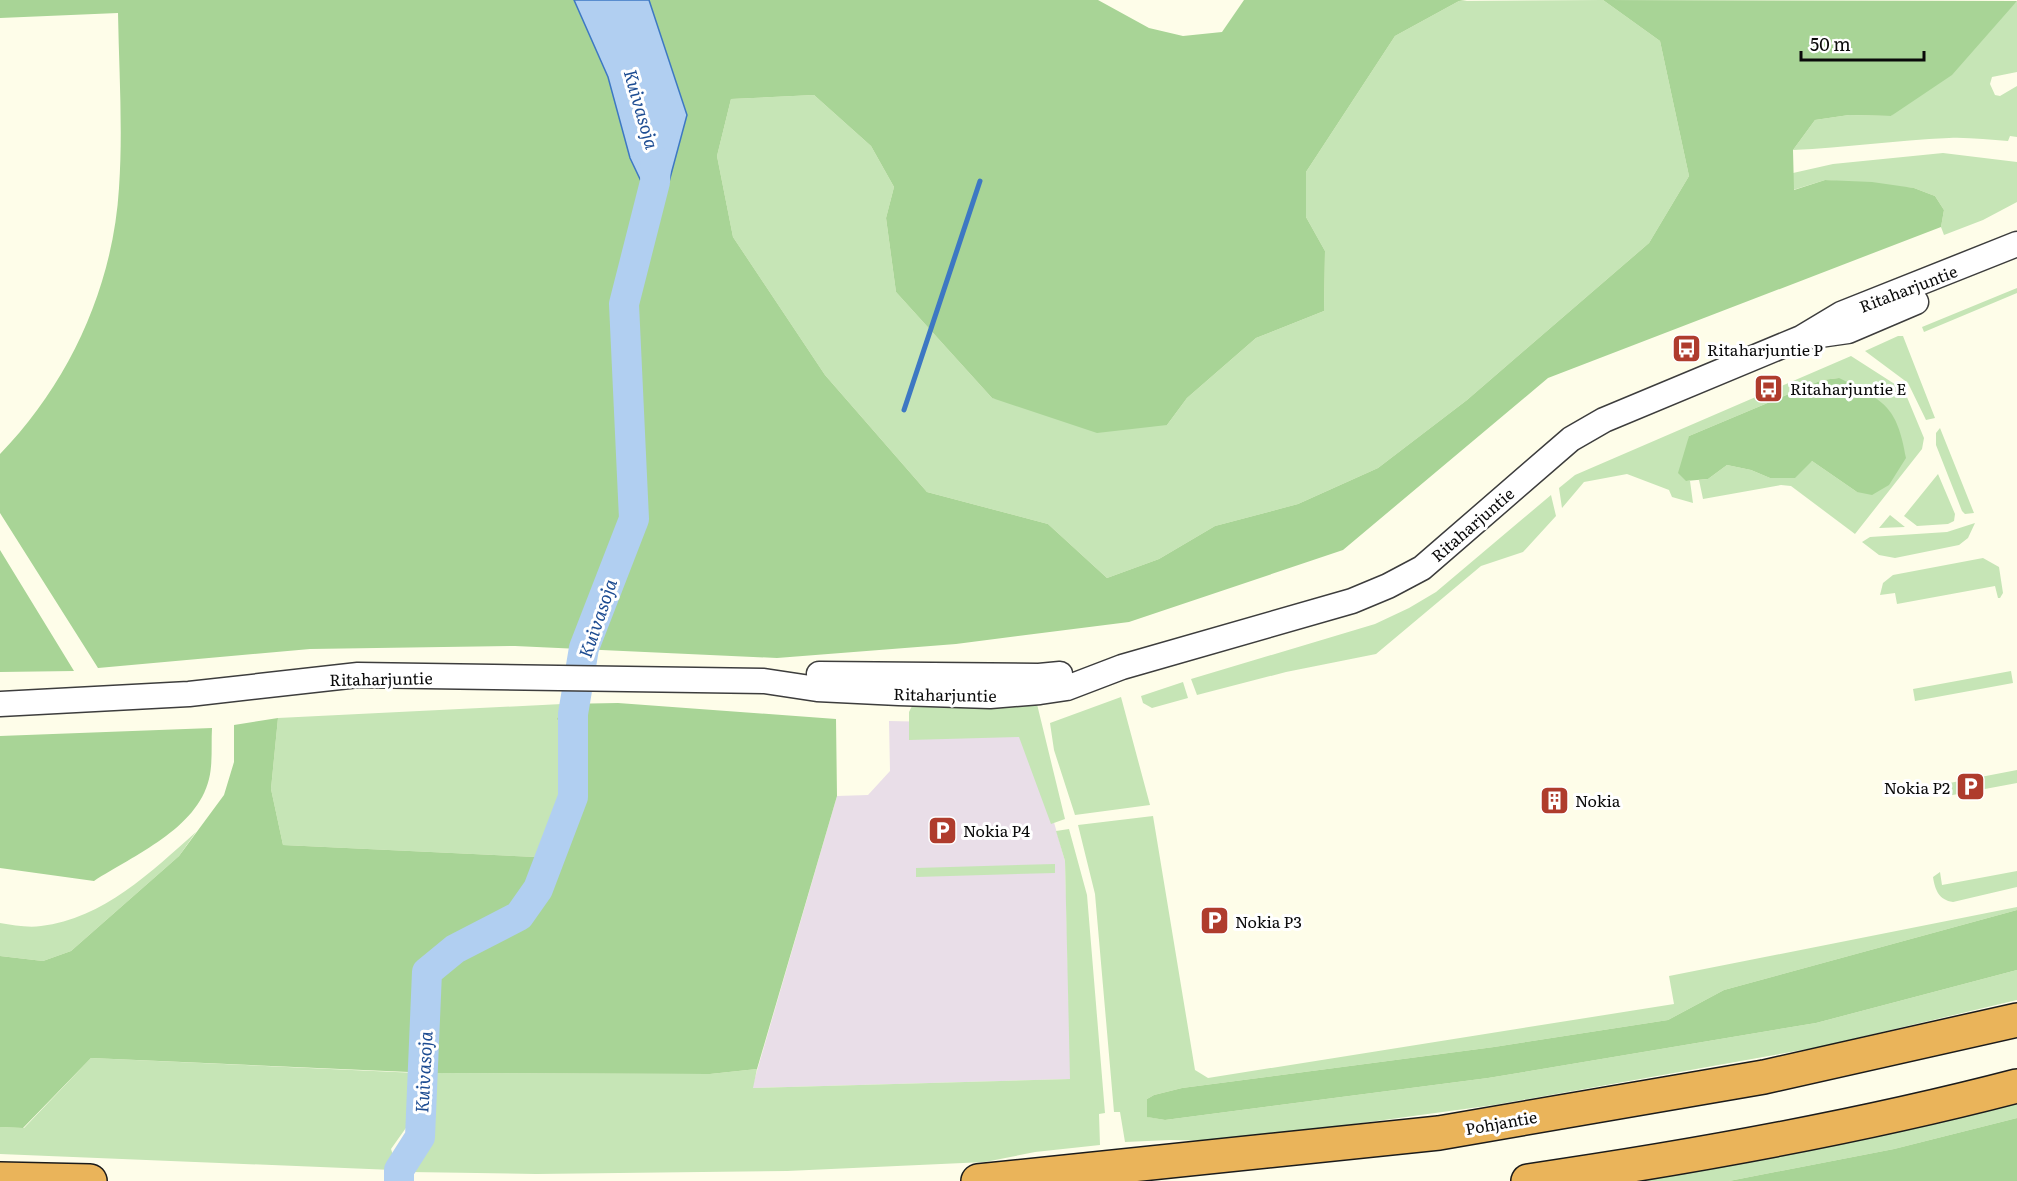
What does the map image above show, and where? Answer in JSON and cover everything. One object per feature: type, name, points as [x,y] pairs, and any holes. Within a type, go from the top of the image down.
[{"type":"highway","name":"Pohjantie","points":[[978,1181],[1451,1131],[1764,1077],[2017,1020]]},
{"type":"highway","points":[[1528,1181],[1691,1157],[1909,1114],[2017,1086]]},
{"type":"highway","points":[[0,1179],[90,1181]]},
{"type":"street","name":"Ritaharjuntie","points":[[0,704],[189,694],[358,675],[764,681],[817,689],[990,696],[1067,688],[1122,667],[1352,601],[1388,586],[1422,568],[1571,439],[1604,420],[1801,338],[1841,314],[2017,244]]},
{"type":"street","name":"Ritaharjuntie","points":[[1801,338],[1848,331],[2017,262]]},
{"type":"shaded area","points":[[889,721],[1026,724],[1065,861],[1071,1079],[752,1088],[837,796],[868,795],[890,771]]},
{"type":"green space","points":[[0,0],[574,0],[608,77],[630,158],[659,218],[687,115],[649,0],[1098,0],[1149,28],[1183,36],[1222,32],[1244,0],[1467,0],[1459,1],[1395,36],[1306,172],[1306,217],[1325,251],[1324,311],[1256,338],[1187,398],[1167,425],[1097,433],[992,398],[896,292],[886,218],[894,187],[871,146],[814,95],[731,99],[717,156],[733,237],[825,375],[927,492],[1048,524],[1107,578],[1159,559],[1215,526],[1298,504],[1378,468],[1467,400],[1649,243],[1689,176],[1660,41],[1603,0],[2017,1],[1952,75],[1891,116],[1849,115],[1815,120],[1793,150],[1794,190],[1825,180],[1872,182],[1914,188],[1935,196],[1944,210],[1941,227],[1548,378],[1343,550],[1129,622],[956,644],[777,658],[515,646],[310,649],[98,668],[0,513],[0,454],[25,426],[66,365],[83,332],[108,261],[115,225],[120,166],[118,13],[0,18]]},
{"type":"green space","points":[[1603,0],[1660,41],[1689,176],[1649,243],[1467,400],[1378,468],[1298,504],[1215,526],[1159,559],[1107,578],[1048,524],[927,492],[825,375],[733,237],[717,156],[731,99],[814,95],[871,146],[894,187],[886,218],[896,292],[992,398],[1167,425],[1187,398],[1256,338],[1324,311],[1325,251],[1306,217],[1306,172],[1395,36],[1459,1]]},
{"type":"green space","points":[[2017,1],[2017,72],[1992,77],[1990,84],[1995,95],[2000,96],[2017,86],[2017,137],[2010,136],[2008,141],[1949,138],[1793,150],[1815,120],[1849,115],[1891,116]]},
{"type":"green space","points":[[1943,153],[2017,162],[2017,202],[1983,220],[1944,235],[1941,227],[1944,210],[1935,196],[1914,188],[1825,180],[1793,190],[1793,173],[1833,164]]},
{"type":"green space","points":[[2017,288],[2017,293],[1924,332],[1922,327]]},
{"type":"green space","points":[[1898,336],[1903,336],[1935,418],[1926,420],[1908,383],[1865,351]]},
{"type":"green space","points":[[1851,356],[1904,390],[1924,438],[1922,449],[1855,534],[1791,486],[1781,485],[1703,499],[1699,480],[1708,479],[1727,465],[1751,470],[1770,478],[1812,461],[1857,492],[1839,378],[1822,380],[1689,436],[1686,481],[1690,481],[1693,503],[1672,497],[1669,490],[1627,474],[1584,482],[1562,508],[1559,488],[1575,475]]},
{"type":"green space","points":[[1839,378],[1878,399],[1893,415],[1906,458],[1889,485],[1872,495],[1857,492],[1812,461],[1795,478],[1770,478],[1751,470],[1727,465],[1708,479],[1686,481],[1678,473],[1689,436],[1822,380]]},
{"type":"green space","points":[[1940,428],[1974,513],[1965,514],[1962,511],[1936,445],[1936,433]]},
{"type":"green space","points":[[1938,474],[1955,514],[1954,521],[1948,524],[1917,526],[1904,516]]},
{"type":"green space","points":[[1551,495],[1556,516],[1523,552],[1481,566],[1376,654],[1286,672],[1197,695],[1191,679],[1375,624],[1409,608],[1436,592]]},
{"type":"green space","points":[[1890,515],[1905,527],[1879,528]]},
{"type":"green space","points":[[1975,523],[1968,538],[1959,545],[1895,558],[1879,555],[1862,542],[1870,537],[1947,532]]},
{"type":"green space","points":[[0,550],[74,671],[0,672]]},
{"type":"green space","points":[[1983,558],[1999,567],[2003,593],[2000,598],[1998,598],[1995,586],[1897,604],[1895,593],[1880,595],[1883,583],[1893,575]]},
{"type":"green space","points":[[2011,671],[2013,683],[1915,701],[1913,689]]},
{"type":"green space","points":[[1183,682],[1188,698],[1152,708],[1143,703],[1141,696]]},
{"type":"green space","points":[[1121,697],[1150,805],[1075,815],[1054,750],[1050,723]]},
{"type":"green space","points":[[1036,700],[1065,819],[1051,824],[1019,737],[909,740],[909,712],[914,702]]},
{"type":"green space","points":[[618,703],[836,719],[837,796],[757,1069],[710,1074],[432,1073],[91,1058],[23,1128],[0,1127],[0,956],[43,961],[71,951],[179,856],[224,795],[234,762],[234,725],[278,718],[271,789],[283,845],[537,857],[560,793],[562,728],[557,719],[562,704]]},
{"type":"green space","points":[[562,704],[557,719],[562,728],[560,793],[537,857],[283,845],[271,789],[278,718]]},
{"type":"green space","points":[[212,728],[210,773],[202,797],[192,812],[162,839],[94,881],[0,868],[0,736]]},
{"type":"green space","points":[[2017,770],[2017,783],[1942,797],[1939,785]]},
{"type":"green space","points":[[1153,816],[1195,1070],[1208,1078],[1674,1004],[1669,976],[2017,907],[2017,910],[1724,990],[1668,1020],[1494,1047],[1182,1088],[1147,1099],[1148,1117],[1165,1120],[1488,1078],[1816,1023],[2017,970],[2017,1000],[1819,1047],[1494,1105],[1229,1141],[1125,1142],[1120,1112],[1114,1112],[1095,894],[1078,825]]},
{"type":"green space","points":[[1069,829],[1087,895],[1105,1113],[1099,1114],[1100,1145],[1035,1152],[985,1162],[787,1171],[536,1174],[410,1172],[411,1159],[422,1147],[424,1139],[432,1073],[710,1074],[757,1069],[753,1088],[1070,1079],[1065,861],[1056,831]]},
{"type":"green space","points":[[196,832],[179,856],[71,951],[43,961],[0,956],[0,923],[41,926],[64,922],[85,914],[106,903],[144,877]]},
{"type":"green space","points":[[1055,864],[1055,873],[916,877],[916,868]]},
{"type":"green space","points":[[2017,871],[2017,887],[1953,902],[1938,894],[1933,877],[1940,872],[1942,885]]},
{"type":"green space","points":[[2017,910],[2017,970],[1816,1023],[1488,1078],[1165,1120],[1147,1117],[1147,1099],[1182,1088],[1494,1047],[1668,1020],[1724,990]]},
{"type":"green space","points":[[91,1058],[417,1073],[408,1125],[391,1149],[394,1158],[393,1170],[0,1154],[0,1127],[24,1128]]},
{"type":"green space","points":[[2017,1102],[2017,1118],[1894,1149],[1729,1181],[1625,1181]]},
{"type":"green space","points":[[2017,1118],[2017,1181],[1729,1181],[1894,1149]]},
{"type":"water","points":[[574,0],[649,0],[687,115],[659,219],[630,158],[608,77]]},
{"type":"waterway","name":"Kuivasoja","points":[[399,1181],[399,1170],[420,1137],[427,972],[455,949],[519,916],[538,889],[573,797],[573,714],[584,648],[634,519],[624,304],[655,182],[656,161]]},
{"type":"waterway","points":[[904,410],[980,181]]},
{"type":"place","name":"Ritaharjuntie P","points":[[1686,349]]},
{"type":"place","name":"Ritaharjuntie E","points":[[1769,388]]},
{"type":"place","name":"Nokia P2","points":[[1971,787]]},
{"type":"place","name":"Nokia","points":[[1554,800]]},
{"type":"place","name":"Nokia P4","points":[[942,830]]},
{"type":"place","name":"Nokia P3","points":[[1214,921]]}]
